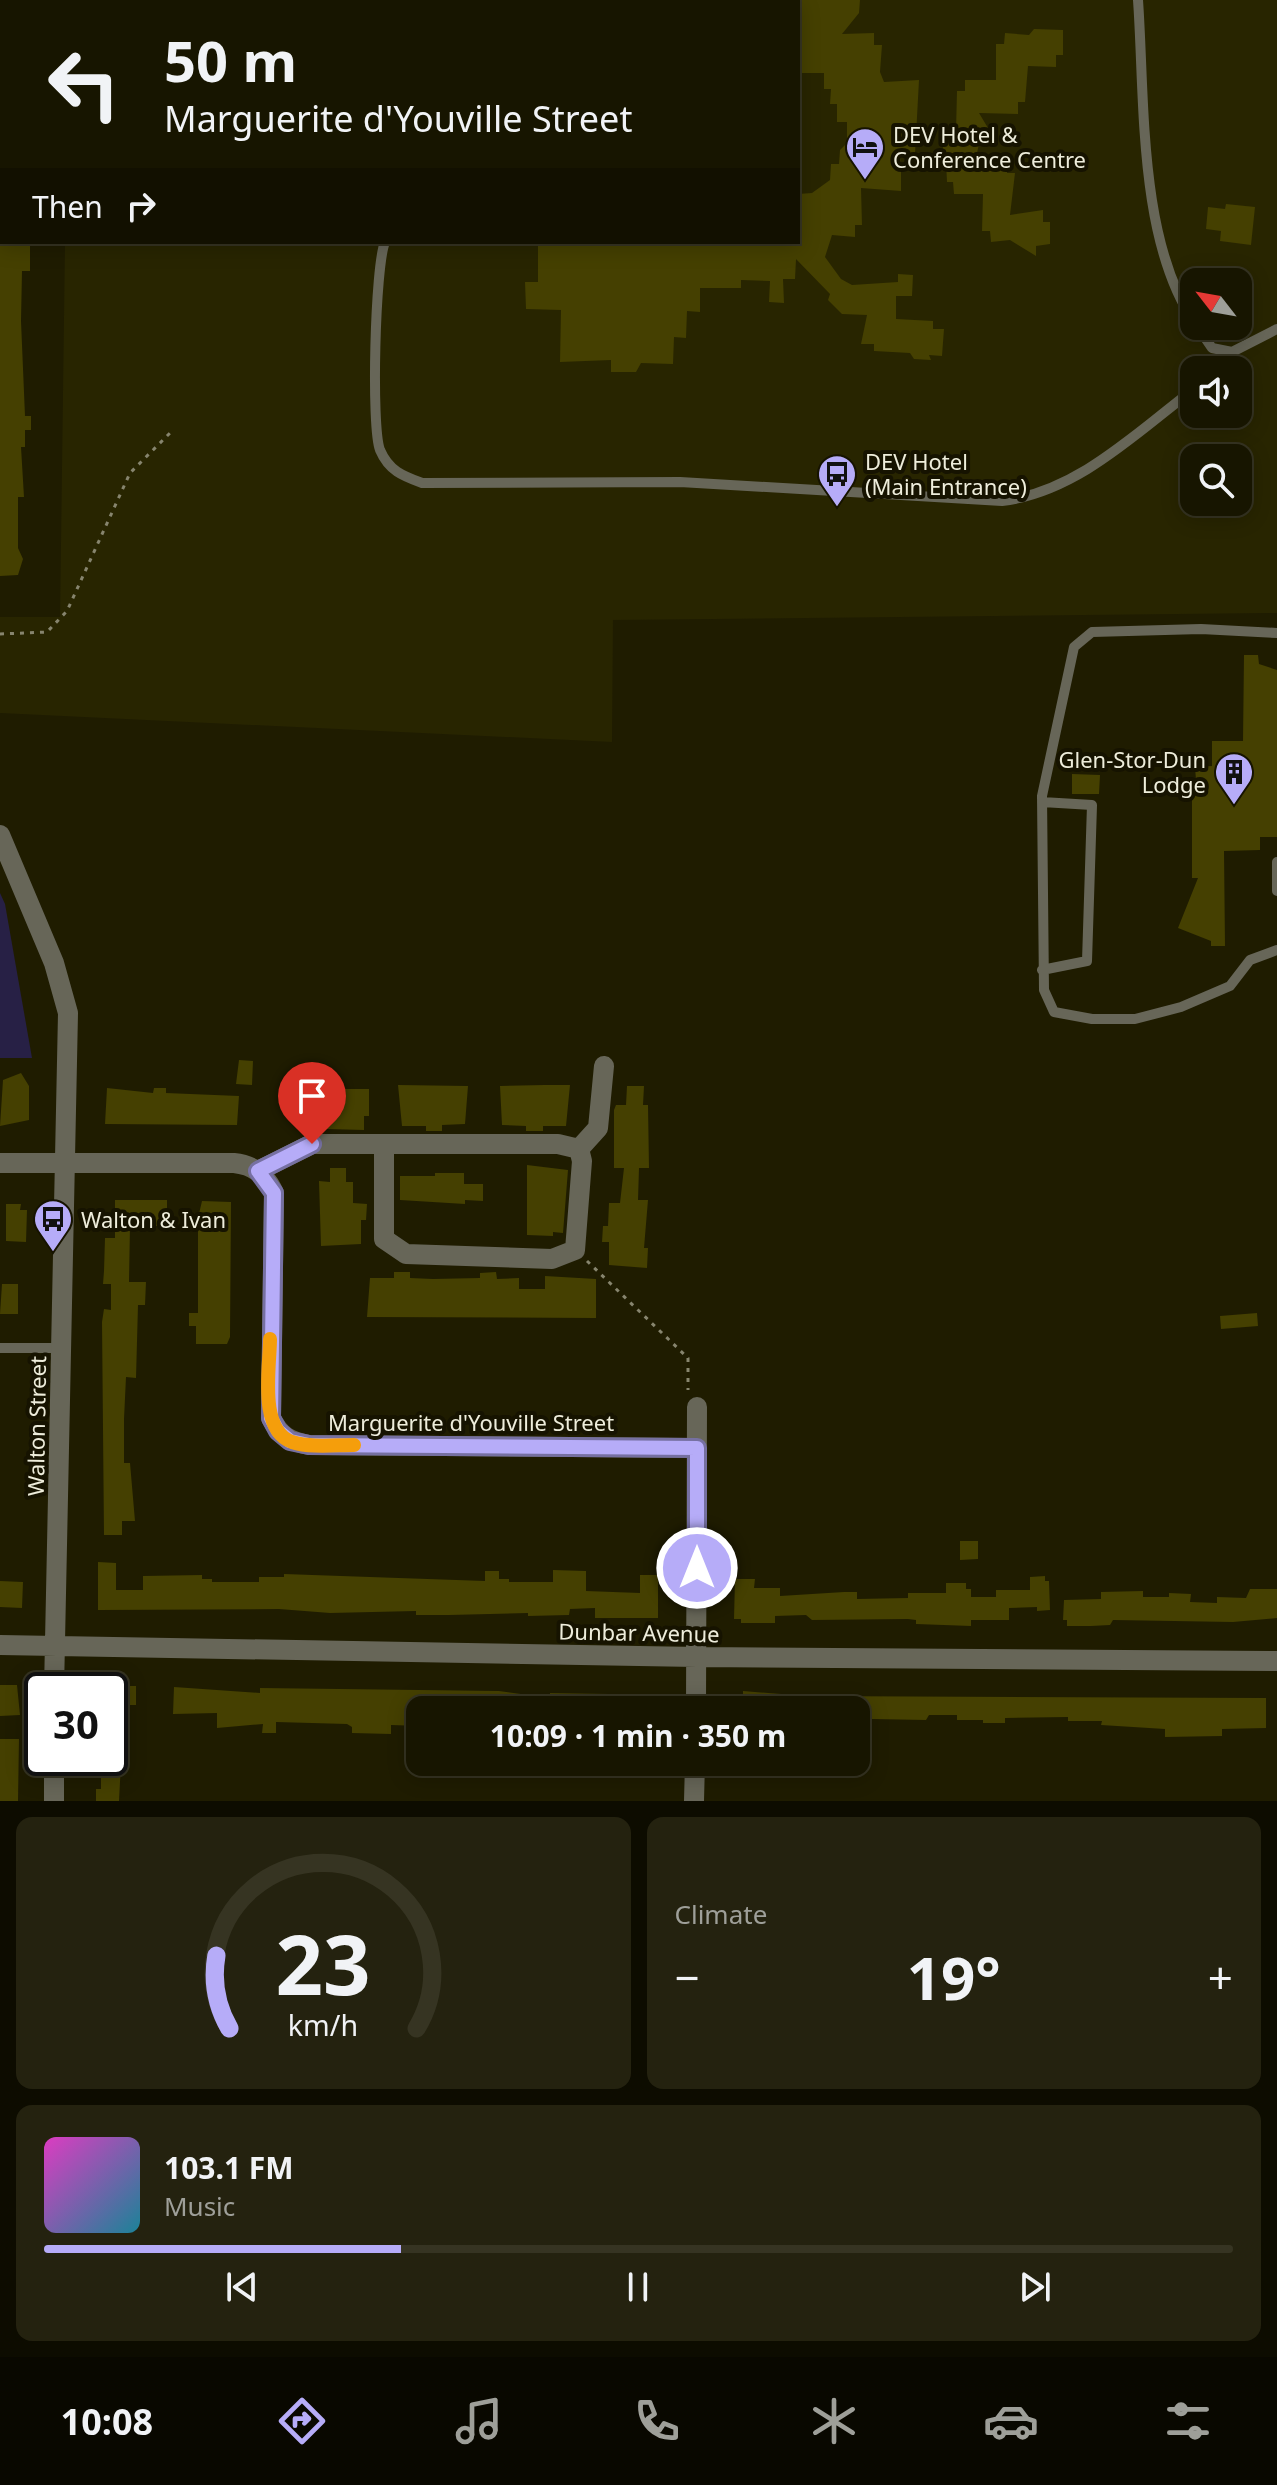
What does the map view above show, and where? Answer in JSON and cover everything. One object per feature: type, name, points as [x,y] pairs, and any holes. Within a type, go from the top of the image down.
[{"type":"street","name":"Walton Street","points":[[0,835],[54,963],[68,1013],[54,1672]]},
{"type":"street","points":[[579,1149],[598,1128],[604,1066]]},
{"type":"street","points":[[0,1163],[234,1163],[258,1171],[312,1144],[558,1144],[579,1149]]},
{"type":"street","points":[[384,1146],[384,1239],[406,1254],[552,1259],[575,1250],[582,1161],[579,1149]]},
{"type":"street","name":"Marguerite d'Youville Street","points":[[258,1171],[274,1193],[271,1418],[278,1431],[290,1441],[309,1445],[697,1448]]},
{"type":"street","points":[[693,1399],[697,1448],[696,1696]]},
{"type":"street","name":"Dunbar Avenue","points":[[0,1645],[697,1657],[1277,1661]]},
{"type":"street","points":[[54,1776],[54,1801]]},
{"type":"street","points":[[694,1801],[695,1776]]},
{"type":"lane","points":[[1138,0],[1154,228],[1180,301]]},
{"type":"lane","points":[[385,244],[375,415],[380,450],[394,473],[422,483],[680,482],[1002,501],[1033,498],[1091,467],[1180,400]]},
{"type":"lane","points":[[1229,356],[1277,329]]},
{"type":"lane","points":[[1207,340],[1212,348],[1232,352]]},
{"type":"lane","points":[[1277,633],[1201,629],[1092,632],[1074,647],[1056,719],[1042,802],[1044,990],[1054,1012],[1092,1019],[1135,1019],[1181,1007],[1230,986],[1250,960],[1277,950]]},
{"type":"lane","points":[[1042,802],[1092,805],[1087,961],[1042,970]]},
{"type":"lane","points":[[1277,862],[1277,891]]},
{"type":"lane","points":[[0,1348],[62,1348]]},
{"type":"path","points":[[0,634],[47,632],[67,611],[130,473],[173,430]]},
{"type":"path","points":[[575,1250],[688,1358],[693,1399]]},
{"type":"shaded area","points":[[800,0],[1277,0],[1277,613],[613,620],[612,742],[0,713],[0,617],[60,617],[65,244],[800,244]]},
{"type":"shaded area","points":[[0,893],[5,904],[32,1058],[0,1058]]},
{"type":"building","points":[[800,0],[860,0],[859,13],[842,34],[874,33],[874,45],[882,45],[880,72],[884,82],[919,80],[915,154],[901,153],[901,191],[861,188],[862,225],[855,225],[855,237],[832,235],[825,257],[841,279],[852,285],[898,282],[898,274],[913,275],[912,296],[896,296],[896,319],[933,321],[933,329],[944,329],[942,356],[929,355],[931,360],[914,359],[910,353],[874,351],[874,344],[861,344],[867,315],[842,314],[828,300],[830,294],[796,259],[795,279],[783,279],[784,303],[769,302],[770,281],[741,280],[741,288],[700,288],[700,312],[687,311],[686,338],[674,337],[673,364],[641,363],[636,372],[611,372],[611,360],[560,362],[561,310],[526,309],[525,282],[538,282],[538,244],[800,244],[800,194],[812,193],[830,180],[831,164],[839,164],[840,150],[847,143],[847,122],[837,122],[837,104],[830,104],[831,89],[824,89],[824,73],[800,73]]},
{"type":"building","points":[[1034,29],[1063,30],[1063,55],[1056,55],[1056,67],[1028,66],[1025,102],[1018,102],[1018,114],[979,113],[988,128],[981,135],[975,162],[1007,161],[1007,173],[1015,173],[1010,215],[1043,210],[1043,222],[1050,222],[1050,244],[1036,246],[1036,256],[1010,240],[991,242],[990,231],[982,231],[983,194],[954,194],[953,182],[947,182],[939,131],[956,131],[957,91],[965,91],[965,80],[996,80],[996,44],[1004,44],[1005,33],[1029,35]]},
{"type":"building","points":[[1226,204],[1255,207],[1251,245],[1220,241],[1221,231],[1206,229],[1208,207],[1225,209]]},
{"type":"building","points":[[0,244],[30,244],[30,271],[22,271],[25,416],[31,416],[31,430],[25,430],[25,447],[21,447],[24,497],[18,497],[18,548],[23,559],[18,575],[0,576]]},
{"type":"building","name":"Glen-Stor-Dun Lodge","points":[[1244,655],[1258,655],[1259,664],[1277,670],[1277,837],[1260,837],[1260,850],[1224,851],[1225,946],[1211,946],[1211,941],[1178,928],[1198,878],[1192,878],[1192,780],[1196,780],[1195,767],[1212,766],[1212,741],[1243,741]]},
{"type":"building","points":[[1072,774],[1100,775],[1099,794],[1072,794]]},
{"type":"building","points":[[239,1060],[253,1061],[252,1085],[236,1084]]},
{"type":"building","points":[[21,1073],[29,1086],[29,1120],[0,1126],[3,1080]]},
{"type":"building","points":[[324,1085],[324,1089],[369,1089],[369,1116],[364,1116],[364,1130],[327,1129],[327,1120],[308,1120],[308,1112],[294,1112],[294,1096],[308,1096],[308,1086]]},
{"type":"building","points":[[398,1085],[468,1086],[465,1124],[442,1125],[442,1131],[426,1131],[426,1126],[402,1126]]},
{"type":"building","points":[[570,1085],[566,1126],[543,1126],[543,1131],[526,1131],[526,1126],[502,1125],[500,1086]]},
{"type":"building","points":[[627,1086],[644,1086],[643,1105],[648,1105],[649,1168],[639,1168],[638,1200],[648,1200],[644,1248],[648,1248],[647,1268],[609,1265],[609,1242],[602,1242],[603,1226],[608,1226],[609,1203],[620,1203],[624,1168],[614,1168],[614,1110],[616,1105],[626,1105]]},
{"type":"building","points":[[107,1088],[153,1093],[154,1088],[166,1088],[166,1093],[239,1096],[237,1125],[105,1124]]},
{"type":"building","points":[[527,1165],[568,1170],[563,1233],[553,1232],[553,1236],[527,1235]]},
{"type":"building","points":[[330,1168],[346,1168],[346,1182],[353,1182],[353,1203],[367,1204],[366,1220],[361,1220],[361,1244],[321,1246],[319,1181],[330,1182]]},
{"type":"building","points":[[435,1173],[464,1173],[464,1184],[483,1184],[483,1201],[465,1200],[465,1204],[400,1200],[400,1176],[435,1176]]},
{"type":"building","points":[[115,1200],[167,1200],[167,1226],[130,1226],[129,1282],[146,1282],[145,1305],[138,1305],[136,1378],[126,1377],[124,1419],[124,1463],[130,1463],[135,1521],[122,1521],[122,1535],[104,1535],[102,1322],[104,1309],[111,1310],[111,1284],[103,1284],[105,1238],[115,1238]]},
{"type":"building","points":[[202,1201],[231,1202],[230,1337],[227,1344],[196,1344],[196,1326],[189,1326],[189,1313],[198,1313],[198,1218]]},
{"type":"building","points":[[6,1204],[21,1204],[20,1210],[27,1210],[26,1242],[6,1241]]},
{"type":"building","points":[[394,1272],[410,1272],[410,1278],[433,1279],[480,1278],[480,1273],[496,1272],[497,1279],[519,1278],[519,1289],[545,1289],[545,1276],[596,1279],[596,1318],[367,1317],[370,1278],[394,1278]]},
{"type":"building","points":[[2,1284],[18,1284],[18,1314],[0,1314]]},
{"type":"building","points":[[1257,1313],[1258,1326],[1221,1329],[1220,1316]]},
{"type":"building","points":[[960,1541],[978,1541],[978,1559],[960,1560]]},
{"type":"building","points":[[98,1562],[116,1563],[116,1590],[143,1590],[143,1576],[202,1575],[202,1579],[212,1579],[212,1582],[259,1582],[259,1577],[284,1577],[284,1574],[485,1581],[485,1571],[499,1571],[499,1579],[509,1579],[509,1582],[553,1582],[553,1570],[586,1571],[586,1591],[640,1593],[640,1575],[658,1575],[658,1618],[595,1618],[595,1608],[570,1609],[569,1615],[528,1616],[528,1613],[416,1615],[416,1611],[330,1613],[279,1609],[98,1610]]},
{"type":"building","points":[[1045,1576],[1045,1581],[1049,1581],[1050,1610],[1009,1608],[1009,1620],[971,1620],[971,1626],[916,1624],[916,1620],[908,1619],[812,1620],[806,1615],[775,1616],[775,1623],[741,1623],[741,1619],[734,1619],[735,1579],[755,1579],[754,1588],[780,1588],[780,1596],[857,1592],[857,1599],[908,1598],[908,1593],[946,1593],[946,1583],[966,1583],[966,1589],[971,1589],[971,1597],[996,1597],[996,1590],[1030,1590],[1030,1577]]},
{"type":"building","points":[[0,1581],[23,1582],[22,1608],[0,1607]]},
{"type":"building","points":[[1250,1589],[1277,1589],[1277,1618],[1233,1622],[1113,1620],[1110,1625],[1091,1626],[1067,1626],[1067,1620],[1063,1620],[1064,1600],[1101,1599],[1101,1592],[1143,1591],[1143,1597],[1191,1594],[1190,1602],[1217,1603],[1217,1597],[1246,1598]]},
{"type":"building","points":[[0,1685],[17,1685],[20,1715],[0,1716]]},
{"type":"building","points":[[128,1686],[136,1686],[136,1705],[128,1705]]},
{"type":"building","points":[[174,1687],[260,1693],[260,1688],[499,1691],[535,1696],[406,1696],[406,1726],[391,1725],[391,1734],[352,1733],[352,1727],[347,1724],[276,1722],[276,1733],[262,1733],[263,1724],[217,1728],[217,1713],[173,1714]]},
{"type":"building","points":[[743,1691],[807,1696],[743,1696]]},
{"type":"building","points":[[550,1693],[609,1694],[612,1695],[550,1696]]},
{"type":"building","points":[[870,1696],[1266,1698],[1266,1728],[1222,1729],[1222,1736],[1165,1737],[1165,1729],[1101,1725],[1102,1721],[1068,1721],[1068,1717],[1005,1718],[1005,1723],[957,1720],[957,1715],[929,1715],[926,1720],[872,1719]]},
{"type":"building","points":[[0,1739],[19,1739],[18,1801],[0,1801]]},
{"type":"building","points":[[101,1776],[120,1776],[119,1801],[96,1801],[96,1789],[101,1789]]},
{"type":"slow traffic","points":[[270,1339],[271,1418],[278,1431],[290,1441],[309,1445],[354,1445]]},
{"type":"place","name":"DEV Hotel & Conference Centre","points":[[865,181]]},
{"type":"place","name":"DEV Hotel (Main Entrance)","points":[[837,508]]},
{"type":"place","name":"Glen-Stor-Dun Lodge","points":[[1234,806]]},
{"type":"place","name":"Walton & Ivan","points":[[53,1253]]},
{"type":"route","points":[[312,1144],[258,1171],[268,1180],[274,1193],[269,1379],[271,1418],[278,1431],[290,1441],[309,1445],[697,1448],[697,1568]]}]
